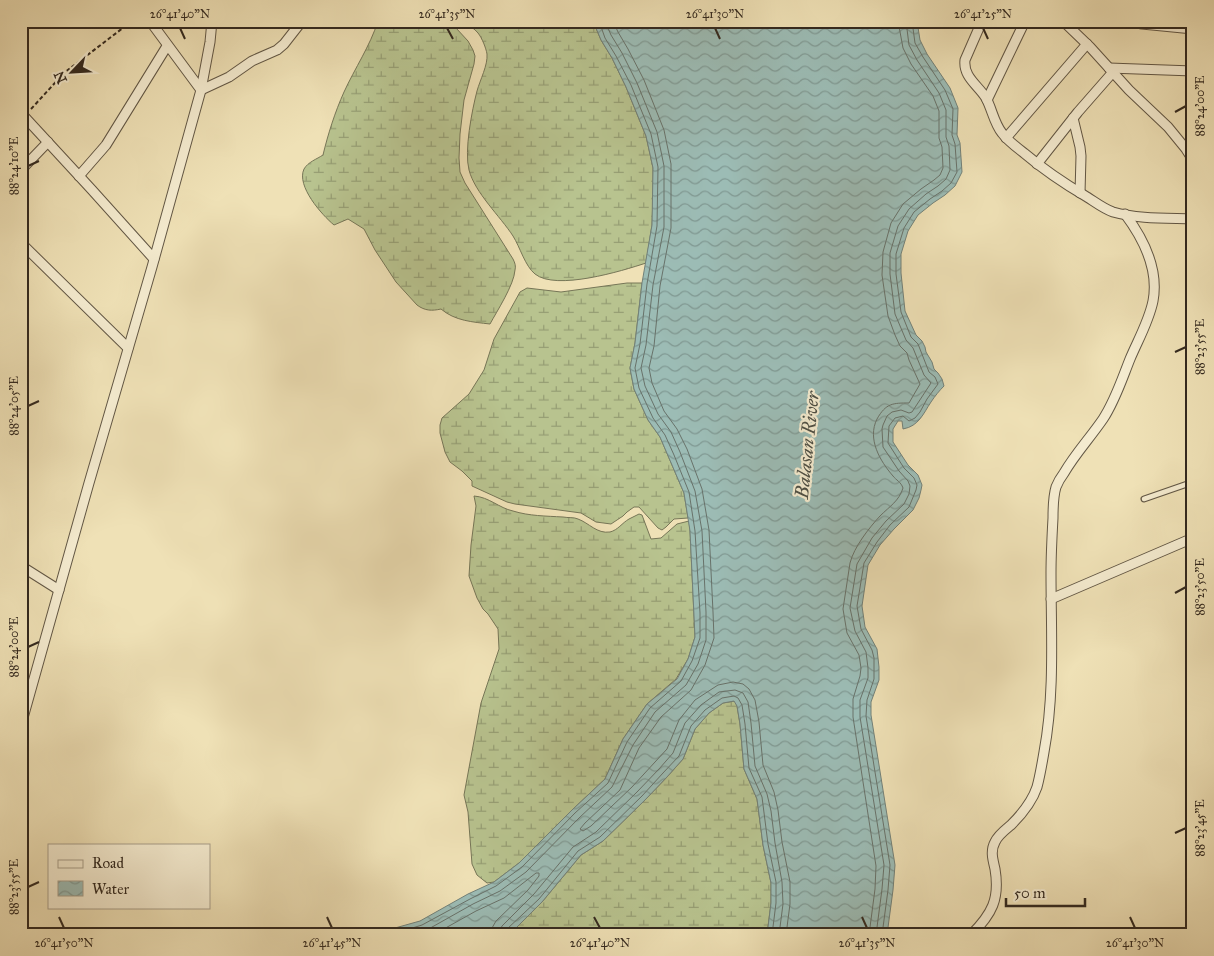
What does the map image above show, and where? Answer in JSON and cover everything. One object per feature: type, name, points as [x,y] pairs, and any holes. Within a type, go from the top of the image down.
[{"type":"street","points":[[150,21],[201,90]]},
{"type":"street","points":[[21,725],[25,694],[59,590],[201,90],[212,21]]},
{"type":"street","points":[[201,90],[229,77],[252,61],[276,50],[284,44],[302,21]]},
{"type":"street","points":[[982,21],[964,66],[970,80],[979,88],[987,100],[1001,132],[1006,138],[1037,164],[1080,193],[1114,212],[1151,217],[1193,219]]},
{"type":"street","points":[[987,100],[1024,21]]},
{"type":"street","points":[[1063,21],[1129,90],[1168,127],[1193,160]]},
{"type":"street","points":[[1127,21],[1193,29]]},
{"type":"street","points":[[1006,138],[1087,44]]},
{"type":"street","points":[[79,176],[106,145],[168,46]]},
{"type":"street","points":[[1111,70],[1193,71]]},
{"type":"street","points":[[1037,164],[1111,70]]},
{"type":"street","points":[[23,115],[154,259]]},
{"type":"street","points":[[1073,118],[1081,156],[1080,193]]},
{"type":"street","points":[[21,170],[48,142]]},
{"type":"street","points":[[971,935],[982,923],[996,898],[997,886],[992,858],[994,843],[1028,805],[1040,776],[1049,720],[1051,555],[1056,486],[1067,467],[1108,410],[1144,328],[1153,299],[1154,287],[1151,262],[1137,230],[1125,214]]},
{"type":"street","points":[[21,243],[128,348]]},
{"type":"street","points":[[1051,599],[1193,538]]},
{"type":"street","points":[[21,566],[59,590]]},
{"type":"lane","points":[[1144,499],[1193,482]]},
{"type":"path","points":[[23,115],[64,73],[132,21]]},
{"type":"green space","points":[[378,21],[445,21],[456,28],[468,41],[473,50],[475,56],[474,64],[464,100],[460,134],[460,172],[513,259],[515,266],[514,276],[508,290],[490,324],[464,320],[452,316],[441,309],[429,310],[417,305],[396,282],[364,229],[348,219],[334,225],[317,207],[304,184],[302,176],[304,169],[323,155],[341,100]]},
{"type":"green space","points":[[464,21],[593,21],[626,87],[646,136],[653,168],[653,197],[652,225],[646,263],[589,278],[573,280],[558,281],[545,279],[531,271],[513,236],[488,204],[472,179],[469,170],[467,152],[471,119],[487,54],[484,43],[479,35]]},
{"type":"green space","points":[[627,283],[642,283],[630,368],[634,389],[648,420],[660,437],[684,493],[688,518],[674,519],[662,530],[639,507],[634,507],[611,524],[596,522],[581,513],[507,502],[472,486],[472,481],[450,462],[445,452],[440,425],[442,418],[469,394],[484,370],[494,339],[520,292],[527,288],[561,292]]},
{"type":"green space","points":[[474,496],[484,498],[508,510],[519,513],[576,518],[597,530],[605,532],[615,530],[639,514],[642,515],[651,539],[661,538],[677,524],[689,521],[695,637],[688,659],[676,679],[647,704],[623,739],[605,779],[519,863],[494,882],[487,883],[477,875],[472,864],[468,812],[464,795],[481,703],[499,649],[498,629],[483,609],[469,576],[476,506]]},
{"type":"green space","points":[[735,701],[740,724],[744,769],[757,799],[763,845],[771,883],[771,903],[767,935],[509,935],[542,902],[581,855],[603,841],[667,777],[683,759],[695,729],[709,713],[723,703]]},
{"type":"water","name":"Balasan River","points":[[593,21],[917,21],[920,40],[950,88],[958,108],[957,135],[960,143],[962,172],[955,186],[918,215],[908,231],[901,254],[905,311],[944,386],[917,422],[903,429],[902,421],[898,421],[893,429],[893,442],[908,465],[918,475],[922,485],[919,498],[913,510],[880,545],[868,565],[862,606],[865,627],[877,649],[879,680],[871,702],[871,715],[895,865],[887,935],[767,935],[771,903],[771,883],[763,845],[757,799],[744,769],[740,724],[737,706],[734,701],[723,703],[709,713],[695,729],[683,759],[667,777],[603,841],[581,855],[542,902],[509,935],[366,935],[380,928],[395,928],[420,921],[468,894],[494,882],[519,863],[605,779],[623,739],[647,704],[677,679],[688,659],[695,637],[690,531],[684,493],[660,437],[648,420],[634,389],[630,368],[652,225],[653,168],[646,136],[626,87]]}]
